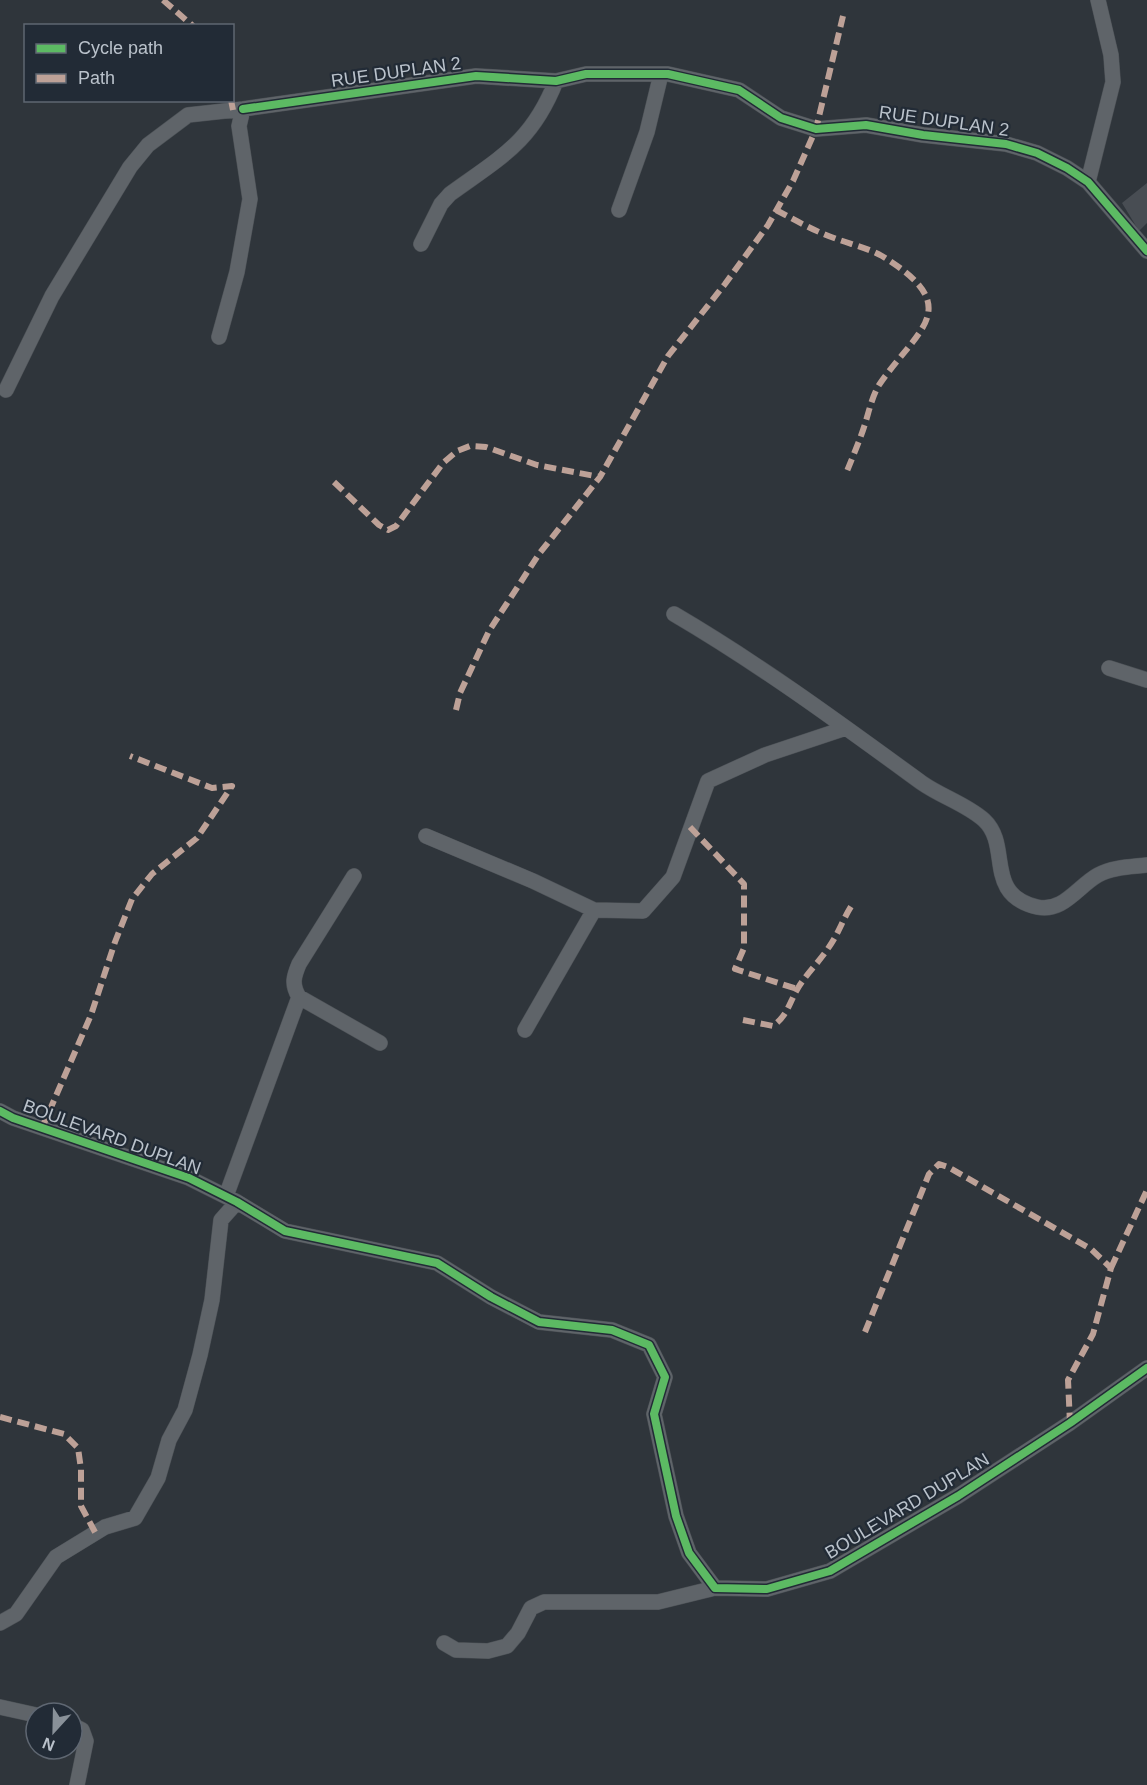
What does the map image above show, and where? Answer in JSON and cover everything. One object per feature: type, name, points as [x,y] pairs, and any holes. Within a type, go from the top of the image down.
[{"type":"street","points":[[1088,182],[1113,82],[1111,55],[1098,0]]},
{"type":"street","name":"RUE DUPLAN 2","points":[[6,390],[52,297],[130,167],[148,145],[188,115],[476,76],[556,81],[586,74],[668,74],[740,90],[781,118],[816,129],[866,125],[923,135],[1006,144],[1037,153],[1088,182],[1147,251]]},
{"type":"street","points":[[619,210],[647,132],[661,74]]},
{"type":"street","points":[[421,244],[441,204],[450,194],[506,153],[525,135],[547,105],[556,81]]},
{"type":"street","points":[[219,337],[237,272],[250,199],[239,126],[243,109]]},
{"type":"street","points":[[674,614],[724,643],[927,787],[969,809],[986,821],[996,838],[1002,881],[1014,896],[1025,904],[1040,908],[1053,908],[1109,870],[1147,865]]},
{"type":"street","points":[[1109,668],[1147,680]]},
{"type":"street","points":[[426,836],[533,881],[594,910],[643,910],[673,877],[708,781],[765,755],[846,728]]},
{"type":"street","points":[[354,876],[299,964],[293,982],[294,990],[299,997],[380,1043]]},
{"type":"street","points":[[525,1030],[594,910]]},
{"type":"street","points":[[0,1623],[16,1614],[56,1557],[105,1527],[135,1518],[158,1478],[169,1440],[185,1410],[200,1355],[212,1300],[221,1220],[231,1199],[299,997]]},
{"type":"street","name":"BOULEVARD DUPLAN","points":[[0,1111],[13,1118],[189,1178],[231,1199],[285,1231],[437,1263],[491,1297],[539,1322],[612,1330],[649,1345],[665,1377],[654,1414],[676,1516],[689,1553],[715,1588],[767,1589],[830,1571],[958,1496],[1070,1423],[1147,1368]]},
{"type":"street","points":[[444,1643],[456,1650],[488,1651],[507,1646],[518,1633],[531,1608],[544,1602],[658,1602],[715,1588]]},
{"type":"street","points":[[0,1707],[24,1712]]},
{"type":"street","points":[[84,1736],[86,1741],[84,1751]]},
{"type":"street","points":[[77,1785],[82,1761]]},
{"type":"building","points":[[1147,183],[1147,223],[1139,231],[1122,203]]},
{"type":"marked path","points":[[163,0],[191,24]]},
{"type":"marked path","points":[[456,710],[460,693],[489,631],[539,554],[600,477],[668,356],[768,225],[793,181],[816,129],[843,16]]},
{"type":"marked path","points":[[231,102],[233,110]]},
{"type":"marked path","points":[[776,210],[819,232],[882,256],[908,274],[923,290],[928,305],[927,319],[919,333],[879,385],[847,471]]},
{"type":"marked path","points":[[334,482],[379,525],[388,530],[396,526],[443,463],[457,451],[470,446],[486,447],[537,465],[600,477]]},
{"type":"marked path","points":[[42,1128],[91,1015],[132,899],[152,874],[197,838],[232,786],[212,788],[130,756]]},
{"type":"marked path","points":[[690,827],[744,884],[744,948],[735,969],[797,989]]},
{"type":"marked path","points":[[743,1020],[773,1026],[778,1022],[795,993],[833,942],[854,902]]},
{"type":"marked path","points":[[865,1332],[929,1174],[939,1164],[948,1167],[1091,1249],[1111,1268],[1093,1334],[1068,1380],[1070,1423]]},
{"type":"marked path","points":[[1111,1268],[1147,1190]]},
{"type":"marked path","points":[[0,1417],[64,1434],[78,1448],[81,1469],[81,1506],[96,1534]]},
{"type":"cycle path","points":[[243,109],[476,76],[556,81],[586,74],[668,74],[739,90],[781,118],[816,129],[866,125],[923,135],[1006,144],[1037,153],[1088,182],[1147,251]]},
{"type":"cycle path","points":[[0,1111],[13,1118],[189,1178],[237,1202],[285,1231],[437,1263],[491,1297],[539,1322],[612,1330],[649,1345],[665,1377],[654,1414],[676,1516],[689,1553],[715,1588],[767,1589],[830,1571],[958,1496],[1070,1423],[1147,1368]]}]
